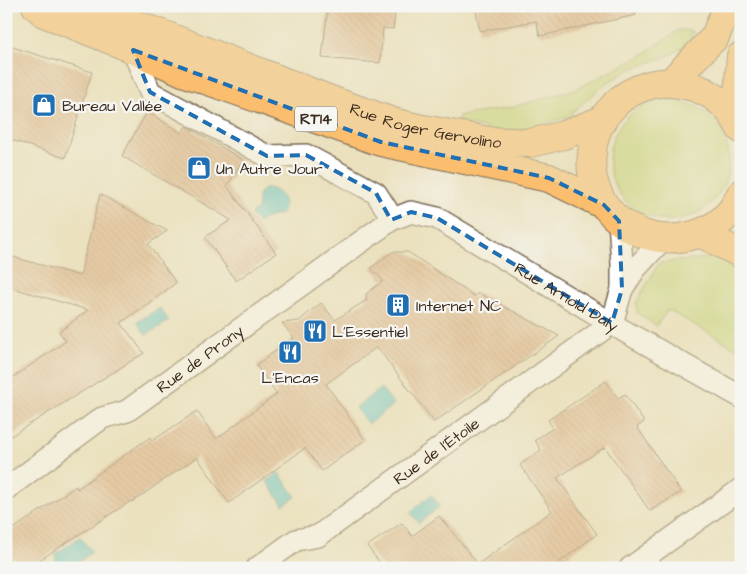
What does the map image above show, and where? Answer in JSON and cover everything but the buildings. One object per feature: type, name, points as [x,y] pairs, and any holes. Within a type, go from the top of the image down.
[{"type":"main road","name":"Rue Roger Gervolino","points":[[36,6],[44,14],[121,44],[183,72],[381,142],[549,178],[612,213],[633,230],[663,240]]},
{"type":"main road","name":"Rue Roger Gervolino","points":[[86,6],[336,102],[393,122],[418,128],[490,141],[530,142],[564,135],[602,120]]},
{"type":"main road","points":[[671,82],[715,37],[726,6]]},
{"type":"main road","points":[[738,124],[741,56]]},
{"type":"main road","points":[[612,213],[594,185],[591,163],[593,141],[602,120],[614,104],[631,92],[650,85],[671,82],[690,85],[708,93],[724,104],[738,124]]},
{"type":"main road","points":[[663,240],[682,239],[700,234],[717,224],[731,210],[741,194]]},
{"type":"main road","points":[[700,234],[741,254]]},
{"type":"street","points":[[132,50],[150,92],[267,156],[306,156],[376,193],[391,220]]},
{"type":"street","name":"Rue Arnold Daly","points":[[391,220],[411,212],[437,218],[612,323],[741,397]]},
{"type":"street","points":[[612,213],[622,264],[622,289],[612,323]]},
{"type":"street","name":"Rue de Prony","points":[[6,489],[102,418],[127,411],[391,220]]},
{"type":"street","points":[[622,289],[636,268],[663,240]]},
{"type":"street","name":"Rue de l'Étoile","points":[[258,568],[296,540],[318,536],[612,323]]},
{"type":"street","points":[[630,568],[741,489]]},
{"type":"highlighted area","points":[[133,50],[381,142],[549,178],[604,205],[619,221],[622,289],[612,323],[437,218],[411,212],[391,220],[376,193],[306,155],[267,156],[150,92]]},
{"type":"green space","points":[[679,30],[693,31],[690,42],[671,55],[631,69],[605,84],[568,116],[532,129],[499,132],[457,122],[459,116],[513,107],[576,89],[641,56]]},
{"type":"green space","points":[[669,100],[681,101],[692,105],[702,110],[711,118],[719,127],[724,137],[728,148],[728,172],[724,183],[719,193],[711,202],[702,210],[692,215],[681,219],[669,220],[657,219],[646,215],[636,210],[627,202],[619,193],[614,183],[610,172],[609,160],[610,148],[614,137],[619,127],[627,118],[636,110],[646,105],[657,101]]},
{"type":"green space","points":[[717,257],[741,270],[741,351],[668,310],[656,326],[637,313],[636,303],[659,263]]},
{"type":"water","points":[[268,188],[280,195],[284,202],[283,210],[281,214],[266,218],[258,223],[251,214],[258,209],[258,199],[261,191]]},
{"type":"water","points":[[160,308],[169,321],[146,335],[137,322]]},
{"type":"water","points":[[381,388],[394,404],[368,424],[355,408]]},
{"type":"water","points":[[279,473],[296,497],[283,505],[267,481]]},
{"type":"water","points":[[431,495],[440,506],[419,523],[410,512]]},
{"type":"water","points":[[80,537],[92,552],[71,568],[55,568],[56,554]]},
{"type":"place","name":"Bureau Vallée","points":[[44,105]]},
{"type":"place","name":"Un Autre Jour","points":[[199,168]]},
{"type":"place","name":"Internet NC","points":[[398,305]]},
{"type":"place","name":"L'Essentiel","points":[[315,331]]},
{"type":"place","name":"L'Encas","points":[[290,352]]}]
